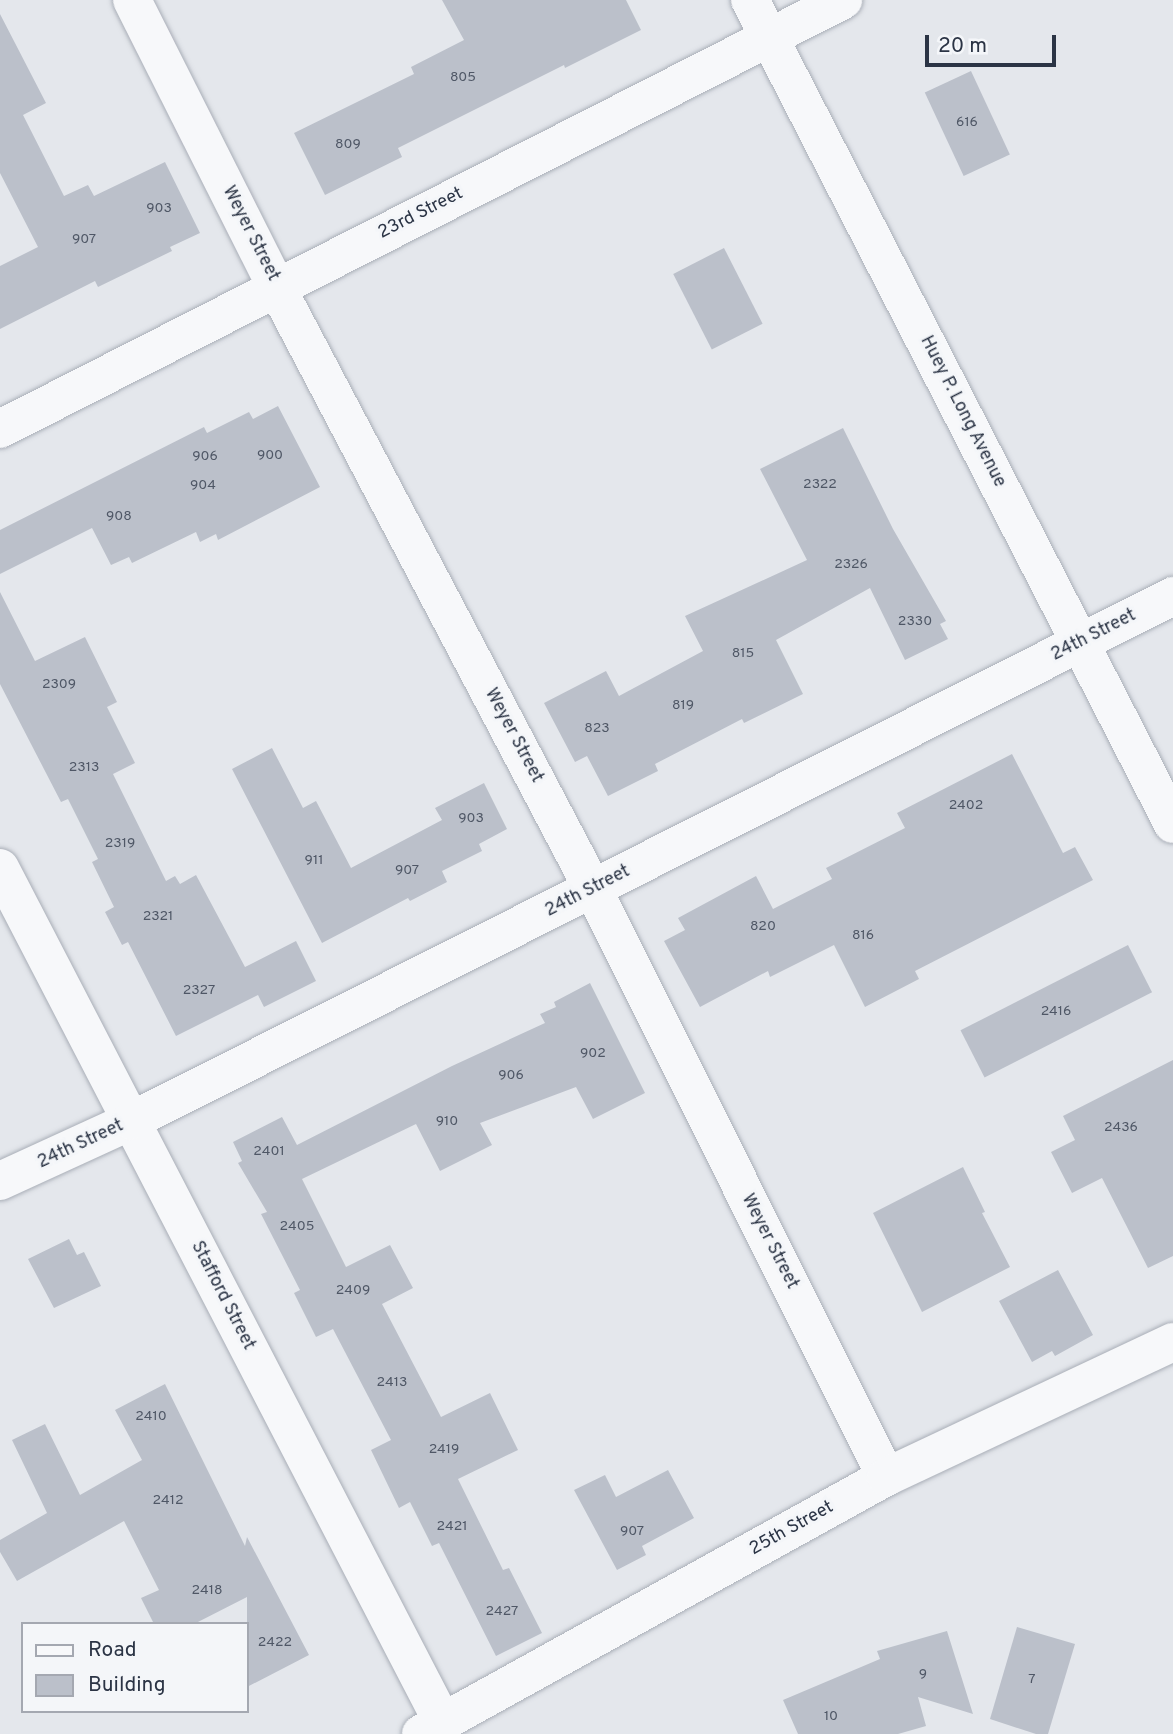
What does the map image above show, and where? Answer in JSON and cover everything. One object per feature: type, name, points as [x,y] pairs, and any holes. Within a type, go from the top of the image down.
[{"type":"street","name":"Weyer Street","points":[[132,0],[277,288],[593,889],[887,1477]]},
{"type":"street","name":"Huey P. Long Avenue","points":[[750,0],[1173,824]]},
{"type":"street","name":"23rd Street","points":[[0,429],[843,0]]},
{"type":"street","name":"24th Street","points":[[0,1181],[131,1121],[1173,596]]},
{"type":"street","name":"Stafford Street","points":[[0,868],[131,1121],[432,1728]]},
{"type":"street","name":"25th Street","points":[[432,1728],[887,1477],[1173,1342]]},
{"type":"building","points":[[442,0],[626,0],[641,30],[565,68],[564,65],[398,148],[402,157],[325,195],[294,133],[414,74],[411,67],[464,40]]},
{"type":"building","points":[[0,14],[46,103],[23,115],[64,196],[88,185],[94,196],[165,162],[200,233],[170,247],[172,251],[98,287],[95,281],[0,329],[0,266],[38,247],[0,173]]},
{"type":"building","points":[[971,71],[1010,154],[964,176],[925,93]]},
{"type":"building","points":[[724,248],[763,324],[712,350],[673,274]]},
{"type":"building","points":[[278,406],[320,487],[218,540],[216,534],[200,542],[196,532],[132,563],[129,557],[111,565],[92,528],[0,574],[0,530],[204,427],[207,433],[249,412],[253,419]]},
{"type":"building","points":[[843,428],[893,529],[946,621],[940,624],[948,639],[905,660],[870,588],[776,640],[803,694],[744,723],[742,719],[655,764],[658,771],[608,796],[587,756],[575,762],[544,703],[606,671],[619,696],[703,651],[685,616],[807,560],[760,469]]},
{"type":"building","points":[[0,592],[35,661],[85,637],[117,702],[107,707],[135,763],[113,774],[166,881],[175,876],[180,884],[196,875],[245,967],[296,941],[316,981],[264,1007],[258,995],[176,1036],[128,942],[122,945],[105,912],[114,907],[92,862],[98,859],[68,799],[61,802],[0,684]]},
{"type":"building","points":[[272,748],[303,808],[316,801],[351,868],[442,820],[435,808],[484,783],[507,829],[479,844],[482,851],[442,871],[447,882],[410,901],[408,898],[322,943],[232,769]]},
{"type":"building","points":[[1012,754],[1063,853],[1075,847],[1093,880],[915,971],[919,979],[865,1007],[834,945],[770,977],[768,971],[700,1007],[664,941],[685,930],[678,918],[756,876],[773,909],[832,879],[826,868],[905,828],[897,813]]},
{"type":"building","points":[[1128,945],[1152,992],[985,1078],[960,1030]]},
{"type":"building","points":[[590,983],[645,1093],[593,1119],[576,1087],[480,1123],[492,1145],[440,1171],[416,1124],[302,1179],[346,1267],[390,1245],[413,1288],[382,1304],[441,1417],[490,1393],[518,1450],[458,1479],[503,1570],[509,1568],[542,1633],[496,1656],[439,1543],[432,1546],[410,1502],[399,1508],[371,1450],[391,1440],[333,1329],[316,1337],[294,1293],[300,1290],[261,1214],[267,1212],[238,1163],[242,1161],[233,1142],[282,1117],[297,1145],[452,1066],[545,1023],[540,1014],[556,1007],[554,1002]]},
{"type":"building","points":[[1173,1060],[1173,1256],[1148,1268],[1102,1178],[1072,1193],[1051,1152],[1075,1140],[1063,1116]]},
{"type":"building","points":[[963,1167],[985,1212],[982,1213],[1010,1267],[922,1312],[873,1213]]},
{"type":"building","points":[[69,1239],[77,1255],[84,1252],[101,1286],[54,1308],[28,1259]]},
{"type":"building","points":[[1058,1270],[1093,1335],[1055,1356],[1052,1351],[1032,1362],[999,1301]]},
{"type":"building","points":[[165,1384],[245,1546],[247,1537],[309,1655],[248,1686],[247,1597],[198,1622],[153,1622],[141,1598],[159,1590],[124,1521],[17,1581],[0,1552],[0,1540],[47,1513],[12,1440],[45,1424],[80,1495],[142,1460],[115,1410]]},
{"type":"building","points":[[668,1470],[694,1518],[642,1546],[646,1555],[617,1570],[574,1490],[605,1475],[616,1497]]},
{"type":"building","points":[[1017,1627],[1075,1644],[1048,1734],[1036,1734],[990,1719]]},
{"type":"building","points":[[947,1631],[973,1714],[918,1697],[926,1726],[898,1734],[798,1734],[783,1700],[880,1659],[877,1651]]}]
